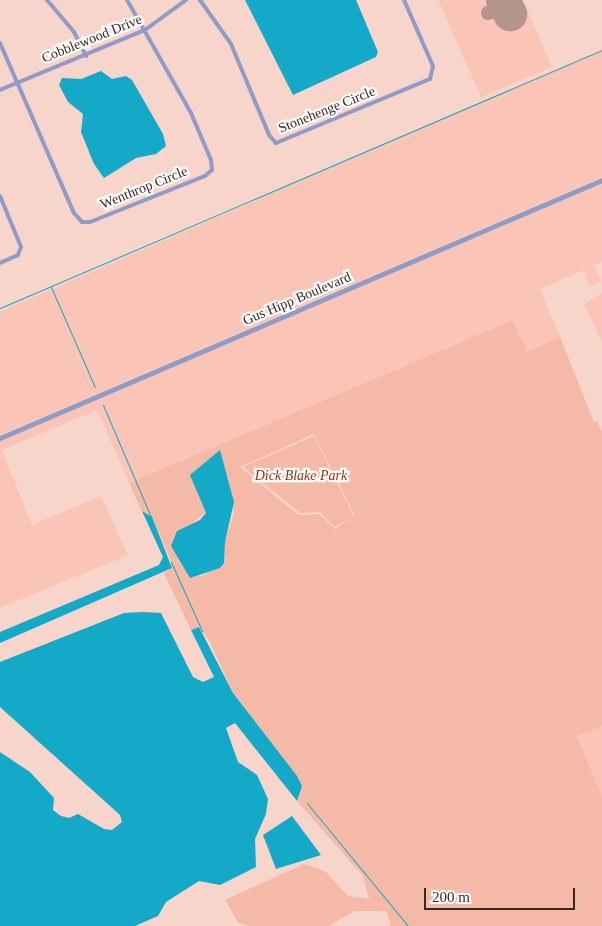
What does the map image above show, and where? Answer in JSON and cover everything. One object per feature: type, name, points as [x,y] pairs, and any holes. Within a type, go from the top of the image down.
[{"type":"street","points":[[46,0],[74,32],[86,56]]},
{"type":"street","points":[[127,0],[145,30]]},
{"type":"street","name":"Cobblewood Drive","points":[[0,90],[145,30],[186,0]]},
{"type":"street","name":"Stonehenge Circle","points":[[200,0],[230,44],[269,135],[276,143],[430,79],[433,66],[404,0]]},
{"type":"street","name":"Wenthrop Circle","points":[[18,82],[74,213],[82,222],[90,222],[205,176],[212,170],[212,160],[191,114],[145,30]]},
{"type":"street","points":[[0,43],[18,82]]},
{"type":"street","name":"Gus Hipp Boulevard","points":[[0,438],[602,180]]},
{"type":"street","points":[[0,196],[21,247],[18,254],[0,263]]},
{"type":"shaded area","points":[[438,0],[523,0],[552,67],[481,97]]},
{"type":"shaded area","points":[[602,49],[602,177],[0,435],[0,312]]},
{"type":"shaded area","points":[[602,184],[602,262],[594,265],[601,281],[590,286],[584,270],[540,289],[560,337],[527,352],[513,320],[129,483],[97,410],[2,450],[32,525],[101,496],[128,555],[0,608],[0,441]]},
{"type":"shaded area","points":[[602,293],[602,342],[584,304]]},
{"type":"shaded area","points":[[602,726],[602,796],[577,736]]},
{"type":"green space","points":[[513,320],[527,352],[560,337],[594,422],[597,421],[602,432],[602,726],[577,736],[602,796],[602,926],[386,926],[391,925],[386,911],[355,911],[328,926],[249,926],[238,922],[225,900],[304,864],[326,872],[348,896],[369,899],[363,876],[297,801],[302,786],[233,692],[209,640],[199,627],[191,630],[164,573],[172,568],[171,561],[152,517],[142,511],[129,483]],"holes":[[[314,434],[355,516],[335,529],[319,514],[298,515],[240,467]],[[228,477],[234,513],[225,542],[224,563],[200,577],[176,537],[206,512],[197,494]]]},
{"type":"green space","name":"Dick Blake Park","points":[[314,436],[354,517],[334,527],[320,512],[300,513],[243,467]]},
{"type":"water","points":[[245,0],[356,0],[378,52],[376,57],[293,95]]},
{"type":"water","points":[[101,71],[112,79],[126,76],[132,80],[163,134],[166,146],[156,154],[136,158],[104,178],[94,164],[81,132],[83,114],[68,102],[59,85],[62,78],[81,79]]},
{"type":"water","points":[[220,450],[234,502],[225,542],[224,563],[220,568],[190,578],[171,546],[177,531],[200,520],[206,513],[190,475]]},
{"type":"water","points":[[142,511],[152,517],[172,568],[0,643],[0,632],[159,565],[163,557]]},
{"type":"water","points":[[124,613],[161,613],[193,677],[203,682],[214,677],[191,630],[199,627],[233,693],[297,776],[302,786],[297,801],[235,723],[226,728],[238,762],[257,775],[268,799],[266,814],[255,839],[256,867],[220,885],[199,881],[166,902],[158,916],[135,926],[0,926],[0,752],[30,772],[54,798],[53,810],[61,816],[69,818],[78,814],[104,829],[112,830],[122,822],[120,815],[0,707],[0,662]]},
{"type":"water","points":[[292,816],[321,855],[276,869],[263,835]]},
{"type":"waterway","points":[[0,308],[602,50]]},
{"type":"waterway","points":[[51,287],[95,387]]},
{"type":"waterway","points":[[103,405],[151,517]]},
{"type":"waterway","points":[[171,562],[202,631]]},
{"type":"waterway","points":[[307,803],[408,926]]},
{"type":"taxiway","points":[[488,13],[506,7]]},
{"type":"runway","points":[[503,0],[510,14]]}]
